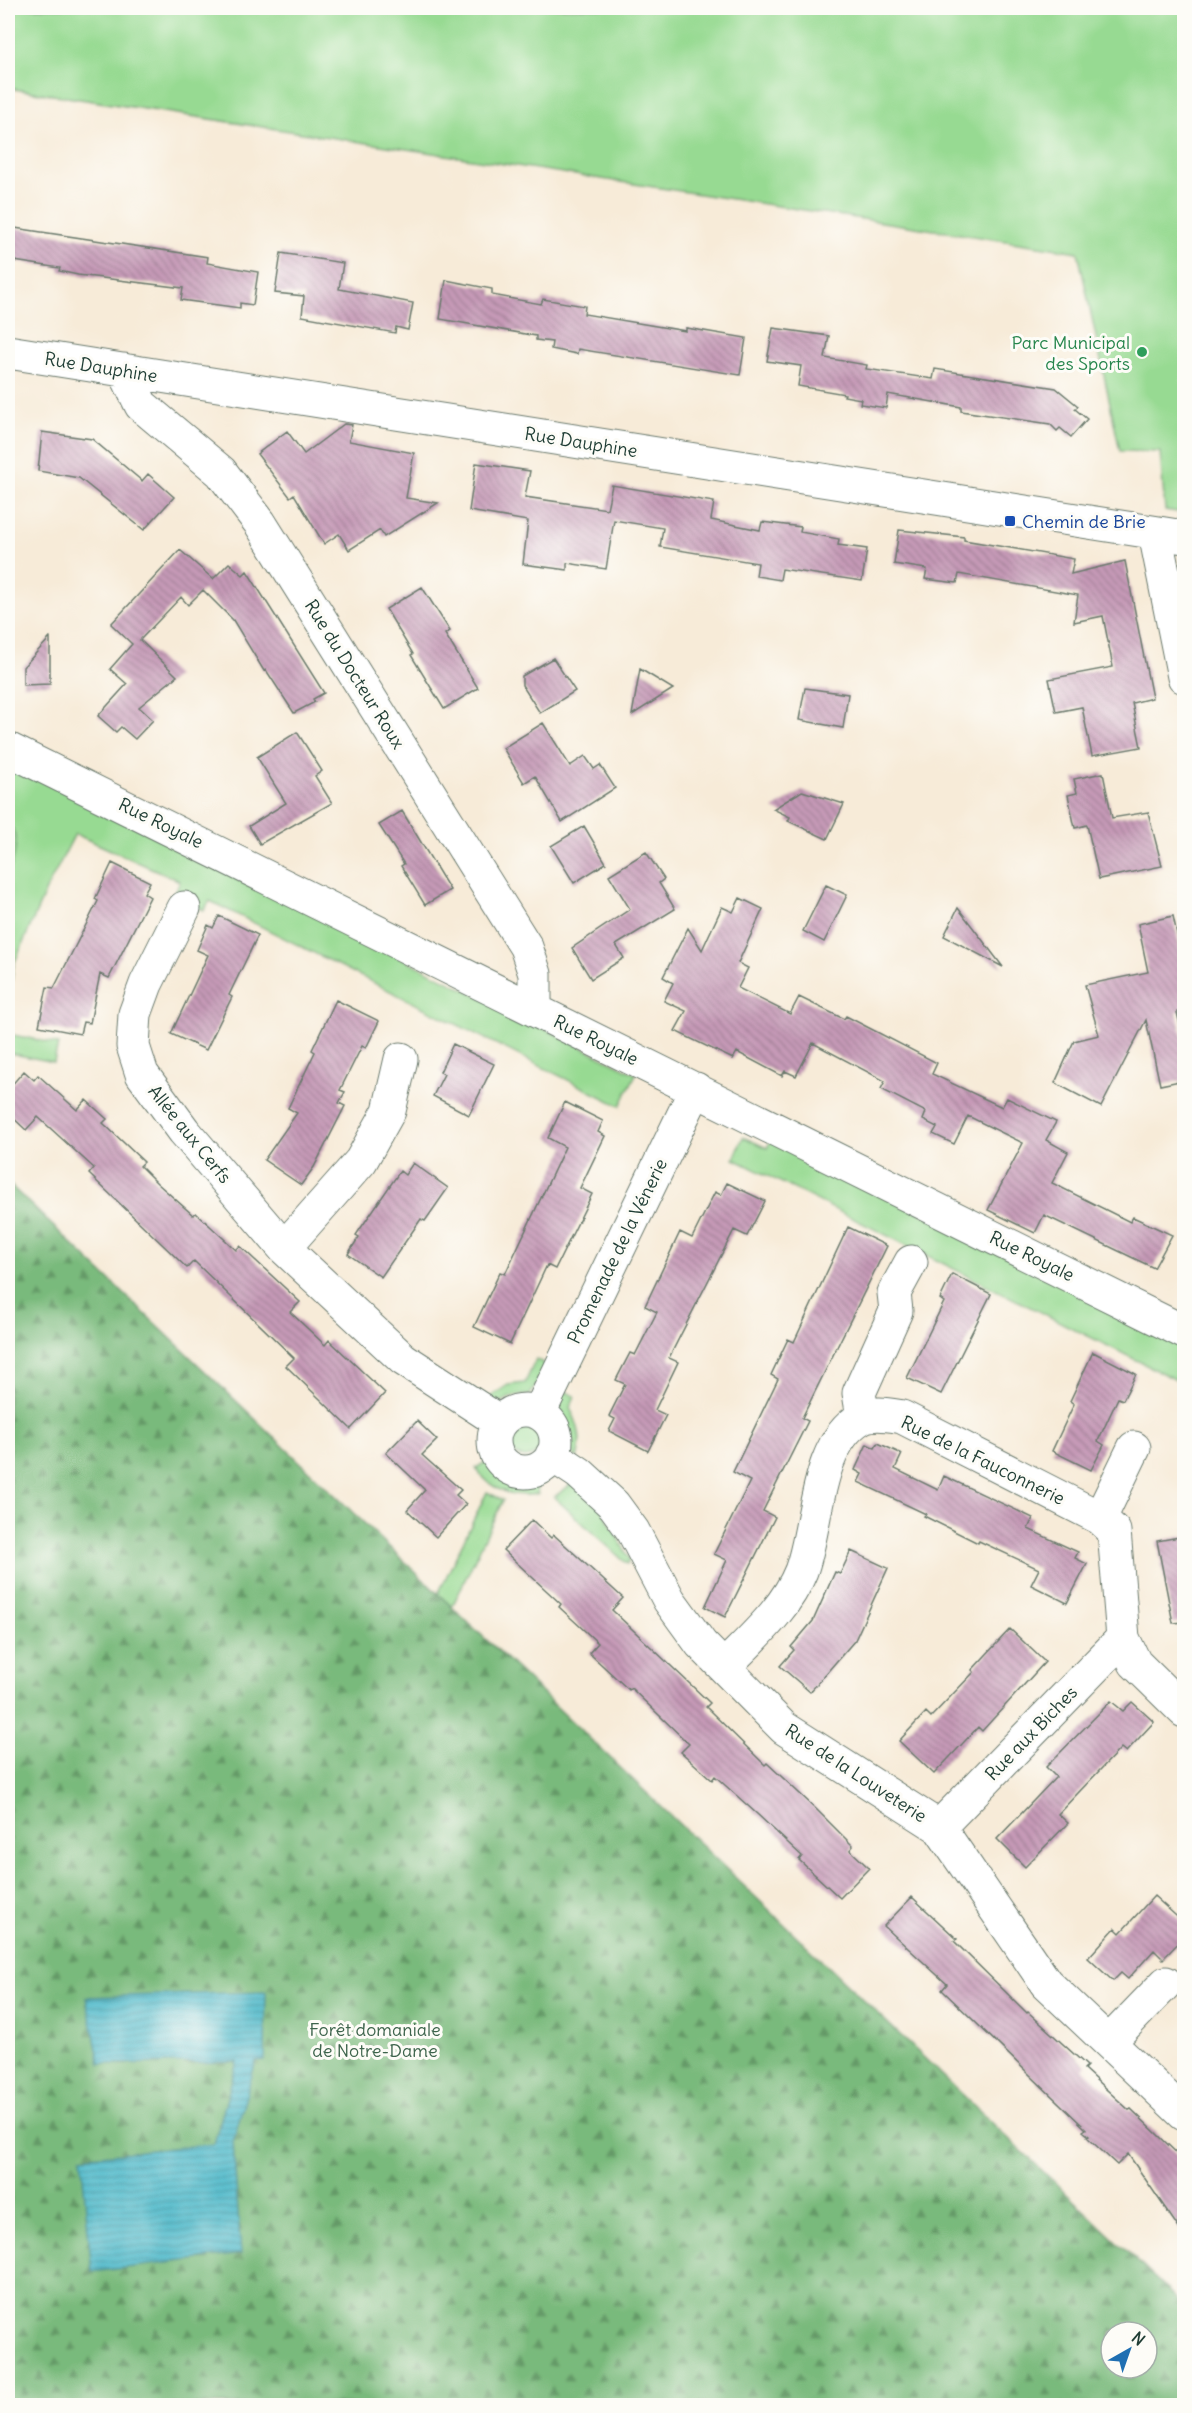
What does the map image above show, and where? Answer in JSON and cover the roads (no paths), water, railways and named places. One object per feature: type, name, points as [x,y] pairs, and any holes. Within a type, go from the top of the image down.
[{"type":"street","name":"Rue Dauphine","points":[[8,352],[1170,535]]},
{"type":"street","name":"Rue du Docteur Roux","points":[[124,370],[141,405],[220,472],[260,523],[526,947],[535,974],[535,1010]]},
{"type":"street","points":[[1170,535],[1185,677]]},
{"type":"street","name":"Rue Royale","points":[[8,749],[1185,1332]]},
{"type":"street","name":"Allée aux Cerfs","points":[[184,908],[142,994],[135,1014],[133,1046],[142,1074],[184,1131],[284,1248],[403,1359],[500,1422]]},
{"type":"street","points":[[284,1248],[361,1161],[389,1111],[401,1059]]},
{"type":"street","name":"Promenade de la Vénerie","points":[[539,1413],[696,1089]]},
{"type":"street","points":[[724,1667],[776,1612],[800,1572],[812,1533],[825,1471],[841,1436],[863,1417],[859,1393],[896,1311],[894,1293],[911,1262]]},
{"type":"street","points":[[518,1410],[539,1413],[552,1427],[555,1436],[552,1455],[539,1468],[520,1471],[512,1469],[498,1456],[495,1448],[495,1430],[500,1422],[518,1410]]},
{"type":"street","name":"Rue de la Fauconnerie","points":[[863,1417],[882,1414],[902,1417],[1100,1518]]},
{"type":"street","points":[[1134,1448],[1100,1518],[1114,1531],[1123,1638],[1135,1663],[1185,1711]]},
{"type":"street","name":"Rue de la Louveterie","points":[[552,1455],[579,1473],[614,1505],[633,1531],[669,1600],[701,1644],[784,1728],[939,1827],[1046,1983],[1185,2114]]},
{"type":"street","name":"Rue aux Biches","points":[[939,1827],[1123,1638]]},
{"type":"street","points":[[1109,2042],[1166,1983]]},
{"type":"water","points":[[266,1992],[265,2060],[256,2061],[233,2142],[241,2254],[92,2272],[81,2157],[214,2144],[237,2062],[100,2064],[86,1997]]},
{"type":"place","name":"Parc Municipal des Sports","points":[[1142,352]]},
{"type":"place","name":"Chemin de Brie","points":[[1010,521]]},
{"type":"park label","name":"Forêt domaniale de Notre-Dame","points":[[375,2039]]}]
